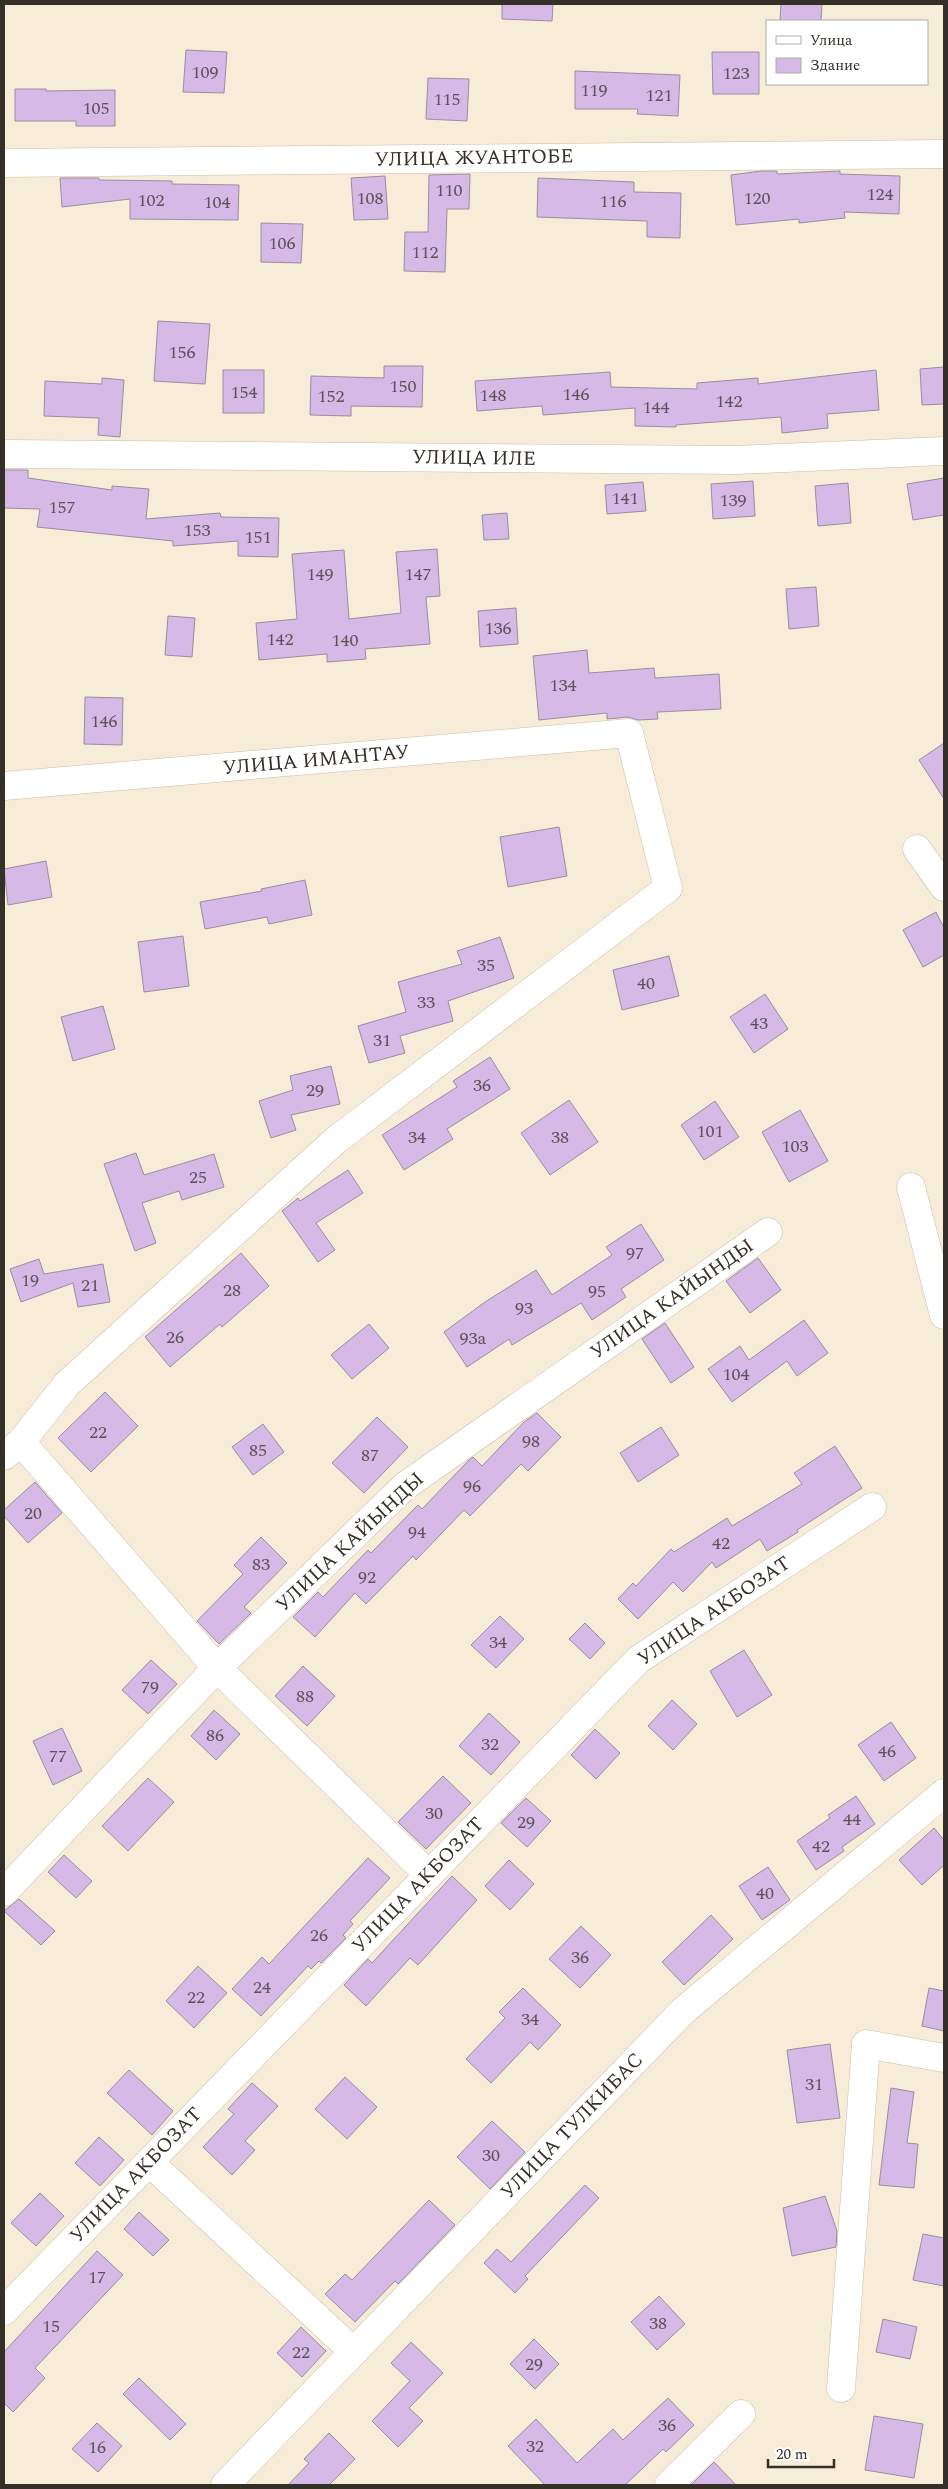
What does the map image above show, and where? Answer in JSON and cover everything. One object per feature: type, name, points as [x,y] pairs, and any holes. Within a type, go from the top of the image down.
[{"type":"street","name":"УЛИЦА ЖУАНТОБЕ","points":[[4,163],[944,154]]},
{"type":"street","name":"УЛИЦА ИЛЕ","points":[[4,454],[736,460],[944,450]]},
{"type":"street","name":"УЛИЦА ИМАНТАУ","points":[[4,786],[629,733],[668,888],[336,1140],[67,1384],[13,1449]]},
{"type":"street","points":[[917,849],[944,887]]},
{"type":"street","points":[[911,1187],[944,1316]]},
{"type":"street","name":"УЛИЦА КАЙЫНДЫ","points":[[4,1892],[217,1668],[405,1486],[768,1232]]},
{"type":"street","points":[[13,1449],[217,1668],[429,1875]]},
{"type":"street","name":"УЛИЦА АКБОЗАТ","points":[[4,2311],[639,1659],[872,1507]]},
{"type":"street","name":"УЛИЦА ТУЛКИБАС","points":[[225,2485],[683,2011],[944,1794]]},
{"type":"street","points":[[841,2388],[866,2044],[944,2058]]},
{"type":"street","points":[[148,2162],[354,2352]]},
{"type":"street","points":[[669,2485],[741,2414]]},
{"type":"building","points":[[502,4],[553,4],[552,21],[502,19]]},
{"type":"building","points":[[781,4],[822,4],[821,20],[780,20]]},
{"type":"building","points":[[186,50],[227,52],[224,93],[183,92]]},
{"type":"building","points":[[712,52],[759,52],[759,94],[713,94]]},
{"type":"building","points":[[575,71],[680,75],[678,116],[637,114],[638,109],[575,109]]},
{"type":"building","points":[[428,78],[469,79],[467,121],[426,119]]},
{"type":"building","points":[[15,89],[46,89],[46,91],[115,90],[115,126],[76,126],[76,121],[15,121]]},
{"type":"building","points":[[777,171],[777,174],[840,171],[840,174],[900,176],[899,214],[844,212],[845,218],[799,223],[799,219],[736,225],[731,175]]},
{"type":"building","points":[[470,174],[469,209],[447,209],[445,272],[404,271],[405,232],[428,232],[429,175]]},
{"type":"building","points":[[385,176],[388,219],[354,220],[351,178]]},
{"type":"building","points":[[60,178],[172,181],[172,184],[239,185],[238,220],[130,219],[130,199],[62,207]]},
{"type":"building","points":[[538,178],[634,182],[634,192],[681,193],[680,238],[647,237],[647,221],[537,217]]},
{"type":"building","points":[[261,223],[303,224],[301,263],[261,262]]},
{"type":"building","points":[[158,321],[210,324],[205,384],[154,381]]},
{"type":"building","points":[[384,366],[423,366],[422,407],[351,406],[351,416],[310,415],[311,376],[384,378]]},
{"type":"building","points":[[944,367],[944,404],[922,405],[920,369]]},
{"type":"building","points":[[223,370],[264,370],[264,413],[223,413]]},
{"type":"building","points":[[876,370],[879,410],[827,414],[828,428],[782,433],[781,417],[676,425],[676,427],[635,426],[635,408],[543,415],[542,406],[477,411],[475,381],[610,372],[611,387],[697,389],[697,383],[758,378],[758,384]]},
{"type":"building","points":[[102,378],[124,380],[120,437],[98,435],[99,418],[44,416],[45,381],[102,384]]},
{"type":"building","points":[[4,470],[28,470],[28,478],[112,490],[112,486],[149,489],[146,519],[220,513],[221,517],[279,518],[278,557],[238,556],[238,541],[173,546],[173,541],[37,527],[40,509],[4,508]]},
{"type":"building","points":[[944,478],[944,515],[913,520],[907,484]]},
{"type":"building","points":[[753,481],[755,516],[713,519],[711,484]]},
{"type":"building","points":[[643,482],[646,511],[607,514],[605,485]]},
{"type":"building","points":[[848,483],[851,523],[818,526],[815,486]]},
{"type":"building","points":[[507,513],[509,539],[484,540],[482,515]]},
{"type":"building","points":[[437,549],[440,596],[426,597],[430,644],[365,649],[366,659],[327,662],[327,654],[259,660],[256,623],[297,619],[292,554],[344,550],[349,619],[401,613],[396,552]]},
{"type":"building","points":[[816,587],[819,626],[789,629],[786,589]]},
{"type":"building","points":[[516,608],[518,644],[480,647],[478,611]]},
{"type":"building","points":[[168,616],[195,618],[192,657],[165,655]]},
{"type":"building","points":[[587,650],[589,673],[654,668],[655,678],[719,674],[721,709],[657,712],[658,719],[638,720],[628,717],[607,719],[607,713],[539,720],[533,656]]},
{"type":"building","points":[[85,697],[123,698],[122,745],[84,744]]},
{"type":"building","points":[[944,743],[944,799],[919,760]]},
{"type":"building","points":[[559,827],[567,876],[508,887],[500,837]]},
{"type":"building","points":[[46,861],[52,897],[8,905],[4,869]]},
{"type":"building","points":[[305,880],[312,915],[269,924],[267,917],[205,929],[200,902],[262,891],[261,889]]},
{"type":"building","points":[[936,912],[944,928],[944,955],[923,967],[903,930]]},
{"type":"building","points":[[183,936],[189,986],[144,992],[138,942]]},
{"type":"building","points":[[500,937],[514,978],[448,1001],[453,1021],[400,1036],[405,1053],[369,1063],[358,1026],[406,1012],[398,982],[462,964],[457,951]]},
{"type":"building","points":[[669,956],[679,996],[622,1010],[613,970]]},
{"type":"building","points":[[765,994],[788,1029],[754,1053],[730,1017]]},
{"type":"building","points":[[103,1006],[115,1049],[73,1061],[61,1017]]},
{"type":"building","points":[[490,1057],[510,1089],[447,1129],[453,1139],[404,1170],[382,1135],[457,1087],[453,1081]]},
{"type":"building","points":[[331,1066],[340,1104],[291,1115],[296,1130],[271,1138],[259,1101],[293,1090],[290,1076]]},
{"type":"building","points":[[569,1100],[598,1142],[550,1175],[521,1133]]},
{"type":"building","points":[[715,1101],[739,1137],[704,1160],[681,1125]]},
{"type":"building","points":[[800,1110],[828,1161],[789,1182],[762,1132]]},
{"type":"building","points":[[136,1153],[144,1175],[214,1154],[224,1187],[182,1200],[179,1191],[142,1203],[156,1243],[135,1251],[104,1164]]},
{"type":"building","points":[[348,1170],[363,1193],[316,1223],[335,1250],[318,1262],[282,1211],[298,1198],[300,1201]]},
{"type":"building","points":[[641,1224],[664,1260],[621,1289],[626,1297],[592,1320],[581,1303],[512,1345],[509,1339],[467,1367],[444,1332],[485,1302],[536,1270],[552,1295],[612,1255],[606,1247]]},
{"type":"building","points":[[241,1253],[269,1286],[222,1327],[220,1324],[170,1367],[145,1337]]},
{"type":"building","points":[[758,1258],[781,1290],[750,1313],[726,1281]]},
{"type":"building","points":[[39,1259],[44,1274],[103,1264],[110,1302],[78,1307],[73,1283],[21,1302],[10,1269]]},
{"type":"building","points":[[804,1320],[828,1353],[797,1376],[787,1361],[732,1402],[708,1369],[740,1346],[749,1360]]},
{"type":"building","points":[[665,1323],[694,1367],[671,1383],[642,1339]]},
{"type":"building","points":[[369,1324],[389,1348],[352,1379],[331,1355]]},
{"type":"building","points":[[105,1392],[138,1426],[91,1472],[58,1438]]},
{"type":"building","points":[[537,1413],[561,1437],[528,1471],[521,1464],[470,1516],[464,1510],[416,1560],[413,1556],[366,1604],[355,1593],[315,1637],[293,1617],[318,1592],[323,1597],[368,1550],[371,1553],[418,1505],[422,1509],[469,1460],[473,1457],[482,1466],[524,1422]]},
{"type":"building","points":[[377,1417],[408,1447],[364,1493],[332,1463]]},
{"type":"building","points":[[263,1424],[284,1452],[253,1475],[232,1447]]},
{"type":"building","points":[[661,1427],[679,1455],[638,1482],[620,1453]]},
{"type":"building","points":[[835,1446],[862,1488],[767,1551],[760,1539],[716,1568],[712,1562],[683,1592],[673,1582],[638,1619],[618,1599],[633,1583],[636,1586],[671,1549],[674,1552],[727,1518],[732,1526],[802,1484],[794,1473]]},
{"type":"building","points":[[35,1482],[62,1513],[28,1543],[4,1516],[4,1510]]},
{"type":"building","points":[[261,1537],[287,1563],[244,1607],[251,1613],[219,1644],[197,1621],[243,1574],[234,1565]]},
{"type":"building","points":[[500,1616],[524,1639],[496,1668],[471,1645]]},
{"type":"building","points":[[585,1623],[605,1643],[590,1659],[569,1639]]},
{"type":"building","points":[[744,1650],[772,1695],[737,1717],[710,1671]]},
{"type":"building","points":[[151,1660],[177,1684],[148,1714],[122,1690]]},
{"type":"building","points":[[303,1666],[335,1696],[307,1726],[275,1696]]},
{"type":"building","points":[[672,1700],[697,1724],[673,1750],[648,1726]]},
{"type":"building","points":[[214,1710],[240,1734],[216,1760],[191,1736]]},
{"type":"building","points":[[489,1713],[520,1742],[491,1775],[459,1746]]},
{"type":"building","points":[[891,1722],[916,1758],[884,1781],[858,1745]]},
{"type":"building","points":[[62,1728],[82,1771],[53,1785],[33,1741]]},
{"type":"building","points":[[595,1729],[620,1753],[596,1779],[571,1755]]},
{"type":"building","points":[[443,1776],[471,1803],[426,1849],[398,1822]]},
{"type":"building","points":[[148,1778],[174,1802],[128,1851],[102,1826]]},
{"type":"building","points":[[856,1796],[875,1824],[842,1847],[844,1851],[816,1870],[797,1841],[830,1818],[828,1815]]},
{"type":"building","points":[[526,1798],[551,1821],[527,1847],[501,1823]]},
{"type":"building","points":[[934,1828],[944,1840],[944,1865],[922,1885],[899,1860]]},
{"type":"building","points":[[64,1855],[92,1881],[76,1898],[48,1872]]},
{"type":"building","points":[[368,1858],[390,1878],[350,1921],[353,1924],[343,1935],[346,1938],[321,1963],[319,1961],[311,1969],[308,1966],[261,2016],[232,1989],[262,1957],[269,1964]]},
{"type":"building","points":[[509,1860],[534,1884],[510,1910],[485,1886]]},
{"type":"building","points":[[768,1867],[790,1900],[762,1920],[739,1886]]},
{"type":"building","points":[[452,1876],[477,1900],[418,1965],[410,1958],[366,2006],[344,1985],[368,1959],[372,1963]]},
{"type":"building","points":[[19,1899],[55,1931],[41,1945],[4,1911]]},
{"type":"building","points":[[711,1915],[733,1939],[684,1985],[662,1962]]},
{"type":"building","points":[[581,1926],[611,1955],[580,1988],[549,1959]]},
{"type":"building","points":[[198,1966],[227,1993],[194,2028],[166,2001]]},
{"type":"building","points":[[523,1988],[561,2025],[538,2050],[530,2042],[491,2083],[466,2059],[505,2018],[499,2012]]},
{"type":"building","points":[[929,1988],[944,1991],[944,2031],[922,2026]]},
{"type":"building","points":[[830,2044],[840,2118],[797,2123],[787,2050]]},
{"type":"building","points":[[129,2070],[173,2111],[152,2135],[107,2093]]},
{"type":"building","points":[[345,2077],[377,2107],[347,2139],[315,2109]]},
{"type":"building","points":[[252,2083],[278,2106],[245,2141],[255,2150],[232,2175],[203,2147],[234,2114],[228,2109]]},
{"type":"building","points":[[891,2088],[914,2092],[907,2143],[918,2144],[914,2188],[879,2185]]},
{"type":"building","points":[[492,2121],[525,2152],[490,2189],[457,2157]]},
{"type":"building","points":[[99,2137],[124,2160],[100,2186],[75,2163]]},
{"type":"building","points":[[585,2185],[599,2198],[525,2276],[528,2279],[515,2293],[484,2263],[497,2249],[511,2262]]},
{"type":"building","points":[[40,2193],[64,2216],[36,2246],[11,2223]]},
{"type":"building","points":[[825,2196],[837,2231],[836,2247],[792,2256],[783,2208]]},
{"type":"building","points":[[429,2200],[455,2225],[398,2284],[395,2281],[355,2322],[325,2294],[345,2274],[352,2280]]},
{"type":"building","points":[[139,2212],[169,2240],[153,2256],[124,2229]]},
{"type":"building","points":[[923,2234],[944,2238],[944,2286],[913,2280]]},
{"type":"building","points":[[97,2251],[123,2275],[35,2368],[45,2378],[13,2412],[4,2403],[4,2352]]},
{"type":"building","points":[[659,2296],[685,2324],[657,2350],[631,2322]]},
{"type":"building","points":[[883,2319],[917,2327],[910,2359],[876,2352]]},
{"type":"building","points":[[301,2327],[326,2351],[302,2377],[277,2353]]},
{"type":"building","points":[[534,2339],[559,2364],[535,2389],[510,2364]]},
{"type":"building","points":[[411,2342],[443,2373],[409,2408],[423,2421],[398,2447],[372,2421],[410,2381],[391,2363]]},
{"type":"building","points":[[139,2378],[186,2424],[170,2440],[123,2394]]},
{"type":"building","points":[[668,2398],[694,2425],[666,2452],[663,2449],[625,2485],[545,2485],[508,2446],[536,2419],[577,2463],[613,2429],[623,2440]]},
{"type":"building","points":[[874,2416],[923,2424],[914,2478],[865,2470]]},
{"type":"building","points":[[97,2423],[122,2446],[98,2472],[72,2449]]},
{"type":"building","points":[[329,2433],[355,2459],[329,2485],[288,2485],[309,2463],[304,2459]]},
{"type":"building","points":[[714,2462],[736,2485],[691,2485]]}]
